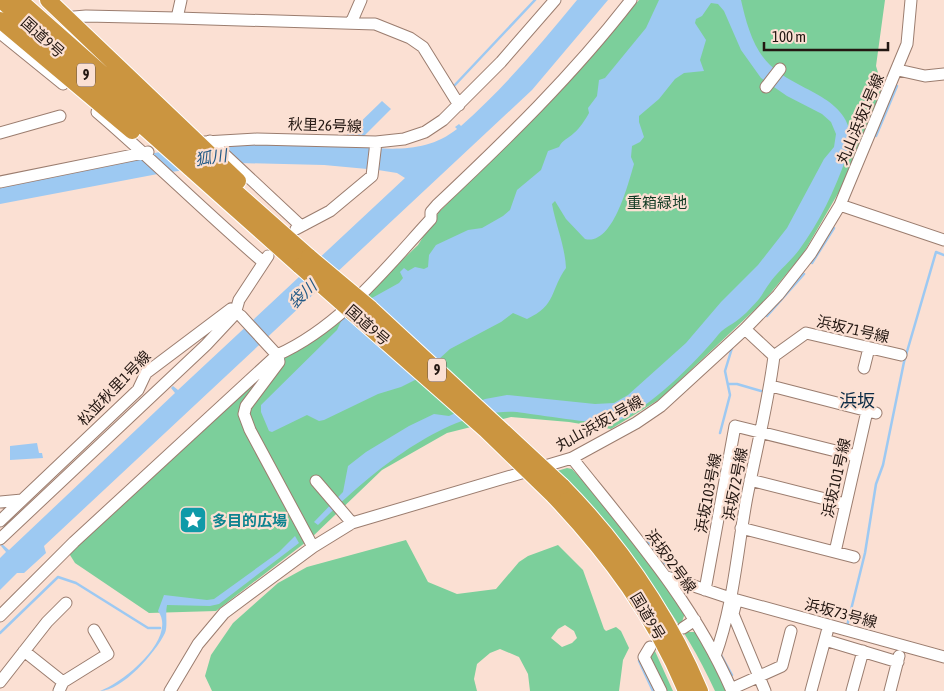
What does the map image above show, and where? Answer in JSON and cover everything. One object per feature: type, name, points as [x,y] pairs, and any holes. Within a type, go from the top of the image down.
[{"type":"highway","name":"国道9号","points":[[2,0],[178,148]]},
{"type":"highway","name":"国道9号","points":[[19,0],[203,171],[366,314],[611,539],[640,590],[686,691]]},
{"type":"highway","points":[[48,0],[69,21],[178,148],[304,261]]},
{"type":"highway","points":[[0,20],[64,76]]},
{"type":"highway","points":[[0,28],[64,76],[178,148]]},
{"type":"highway","name":"国道9号","points":[[640,590],[677,641],[700,691]]},
{"type":"highway","points":[[640,590],[678,691]]},
{"type":"highway","points":[[640,590],[681,637],[710,691]]},
{"type":"street","points":[[177,18],[181,0]]},
{"type":"street","points":[[351,23],[361,0]]},
{"type":"street","points":[[376,145],[425,132],[443,120],[501,62],[555,0]]},
{"type":"street","points":[[0,616],[74,542],[276,353],[300,343],[339,314],[365,289],[431,219],[431,212],[437,205],[541,105],[596,46],[631,0]]},
{"type":"street","name":"丸山浜坂1号線","points":[[170,691],[198,644],[224,613],[313,546],[352,523],[572,458],[636,423],[661,406],[745,329],[778,295],[811,253],[840,205],[898,70],[907,44],[911,0]]},
{"type":"street","points":[[69,21],[74,17],[86,16],[375,24],[394,30],[423,47],[458,105]]},
{"type":"street","points":[[0,33],[178,148],[203,171],[210,216],[265,258],[239,300],[238,315],[147,403],[0,539]]},
{"type":"street","points":[[766,87],[780,70]]},
{"type":"street","points":[[898,70],[925,76],[944,74]]},
{"type":"street","points":[[0,133],[60,116]]},
{"type":"street","name":"秋里26号線","points":[[0,182],[178,148],[266,139],[376,145],[372,176],[330,211],[298,227],[203,171]]},
{"type":"street","points":[[840,205],[944,240]]},
{"type":"street","name":"松並秋里1号線","points":[[0,520],[138,390],[146,373],[231,309],[238,315]]},
{"type":"street","points":[[238,315],[276,353],[279,362],[246,406],[244,414],[250,430],[313,546]]},
{"type":"street","points":[[745,329],[774,356]]},
{"type":"street","name":"浜坂71号線","points":[[774,356],[806,333],[901,356]]},
{"type":"street","points":[[864,368],[869,348]]},
{"type":"street","name":"浜坂72号線","points":[[715,656],[732,602],[750,480],[771,386],[774,356]]},
{"type":"street","name":"浜坂101号線","points":[[771,386],[871,412],[856,456],[835,552]]},
{"type":"street","name":"浜坂103号線","points":[[705,590],[735,426],[760,432]]},
{"type":"street","points":[[760,432],[856,456]]},
{"type":"street","name":"浜坂92号線","points":[[572,458],[667,577],[695,620],[731,690]]},
{"type":"street","points":[[750,480],[845,504]]},
{"type":"street","points":[[316,481],[343,515],[352,523]]},
{"type":"street","points":[[0,502],[22,500]]},
{"type":"street","points":[[742,528],[854,557]]},
{"type":"street","name":"浜坂73号線","points":[[667,577],[705,590],[732,602],[944,657]]},
{"type":"street","points":[[732,602],[733,614],[765,691]]},
{"type":"street","points":[[0,682],[47,622],[66,603]]},
{"type":"street","points":[[683,628],[695,620]]},
{"type":"street","points":[[24,650],[61,687],[108,654],[94,630]]},
{"type":"street","points":[[731,690],[782,666],[791,631]]},
{"type":"street","points":[[811,691],[826,635],[863,651],[898,662]]},
{"type":"street","points":[[650,647],[644,656],[661,691]]},
{"type":"street","points":[[890,691],[901,650]]},
{"type":"street","points":[[852,691],[863,651]]},
{"type":"green space","name":"重箱緑地","points":[[639,0],[885,0],[876,66],[883,89],[840,190],[803,254],[764,301],[660,399],[611,429],[569,422],[511,417],[447,433],[382,470],[310,539],[216,611],[149,613],[75,563],[70,555],[71,549],[273,361],[370,291],[418,245],[439,212],[559,93]]},
{"type":"green space","points":[[567,468],[572,469],[616,517],[685,613],[682,622],[685,632],[696,632],[729,691],[715,691],[683,631],[644,575],[557,471]]},
{"type":"green space","points":[[406,540],[428,582],[457,594],[496,589],[519,562],[528,556],[558,545],[583,570],[604,629],[606,631],[616,627],[621,631],[629,648],[623,660],[619,691],[530,691],[528,674],[519,657],[500,649],[490,653],[477,664],[474,679],[477,691],[212,691],[205,676],[211,655],[233,623],[278,583],[307,567]],"holes":[[[565,625],[574,631],[577,638],[572,643],[562,647],[551,638],[558,629]]]},
{"type":"green space","points":[[654,649],[673,691],[663,691],[649,657]]},
{"type":"water","points":[[577,0],[608,0],[532,90],[44,546],[46,553],[24,573],[17,573],[0,590],[0,558],[6,552],[1,546],[2,544],[9,550],[175,393],[171,388],[173,386],[178,390],[405,178],[397,173],[324,165],[239,163],[163,173],[0,204],[0,185],[134,157],[216,144],[243,142],[394,149],[426,145],[442,139],[457,129],[455,127],[459,124],[461,126],[477,111],[522,65]]},
{"type":"water","points":[[659,0],[741,0],[751,35],[764,59],[781,74],[830,103],[840,112],[847,123],[851,139],[846,158],[826,206],[806,240],[746,313],[736,322],[726,327],[671,384],[628,416],[608,423],[517,412],[490,413],[463,421],[435,433],[382,467],[318,525],[314,522],[343,492],[348,466],[366,452],[409,426],[434,414],[449,416],[485,399],[507,395],[595,404],[614,403],[628,395],[686,343],[721,302],[758,265],[787,228],[824,159],[834,147],[836,134],[831,122],[822,114],[787,96],[761,78],[741,50],[724,11],[718,4],[711,3],[702,16],[696,19],[695,23],[706,40],[700,60],[704,71],[684,73],[675,79],[659,99],[639,116],[644,137],[640,142],[632,146],[631,157],[634,164],[618,212],[604,233],[595,239],[585,239],[566,219],[555,201],[552,204],[566,268],[544,308],[527,319],[513,313],[501,322],[450,349],[417,379],[401,387],[378,394],[324,420],[319,421],[307,415],[272,432],[269,431],[261,412],[261,405],[337,330],[345,313],[399,283],[403,278],[400,272],[404,268],[408,271],[415,267],[424,269],[428,267],[429,255],[436,245],[468,230],[482,228],[510,210],[517,190],[541,170],[548,151],[559,147],[582,124],[589,113],[588,108],[597,96],[599,80],[605,78],[646,28]]},
{"type":"water","points":[[382,101],[391,109],[364,136],[347,135]]},
{"type":"water","points":[[37,443],[39,453],[42,453],[43,458],[10,460],[10,446]]},
{"type":"water","points":[[295,536],[299,543],[219,604],[210,606],[167,605],[165,633],[154,650],[128,678],[118,685],[100,691],[122,679],[155,646],[161,634],[162,622],[158,611],[164,595],[207,600],[214,599],[279,552]]},
{"type":"waterway","points":[[453,87],[535,0]]},
{"type":"waterway","points":[[876,136],[897,86]]},
{"type":"waterway","points":[[812,263],[834,228]]},
{"type":"waterway","points":[[847,626],[865,553],[876,484],[883,465],[904,362],[936,252],[944,255]]},
{"type":"waterway","points":[[767,316],[804,274]]},
{"type":"waterway","points":[[720,433],[730,395],[725,371],[732,348]]},
{"type":"waterway","points":[[729,384],[737,384],[761,391]]},
{"type":"waterway","points":[[646,540],[656,553]]},
{"type":"waterway","points":[[660,559],[671,573]]},
{"type":"waterway","points":[[0,633],[58,577],[76,583],[148,628],[160,628]]},
{"type":"waterway","points":[[721,655],[732,675]]},
{"type":"waterway","points":[[639,661],[653,691]]},
{"type":"place","name":"多目的広場","points":[[193,520]]},
{"type":"district","name":"浜坂","points":[[857,400]]},
{"type":"water label","name":"狐川","points":[[211,157]]},
{"type":"water label","name":"袋川","points":[[302,294]]}]
